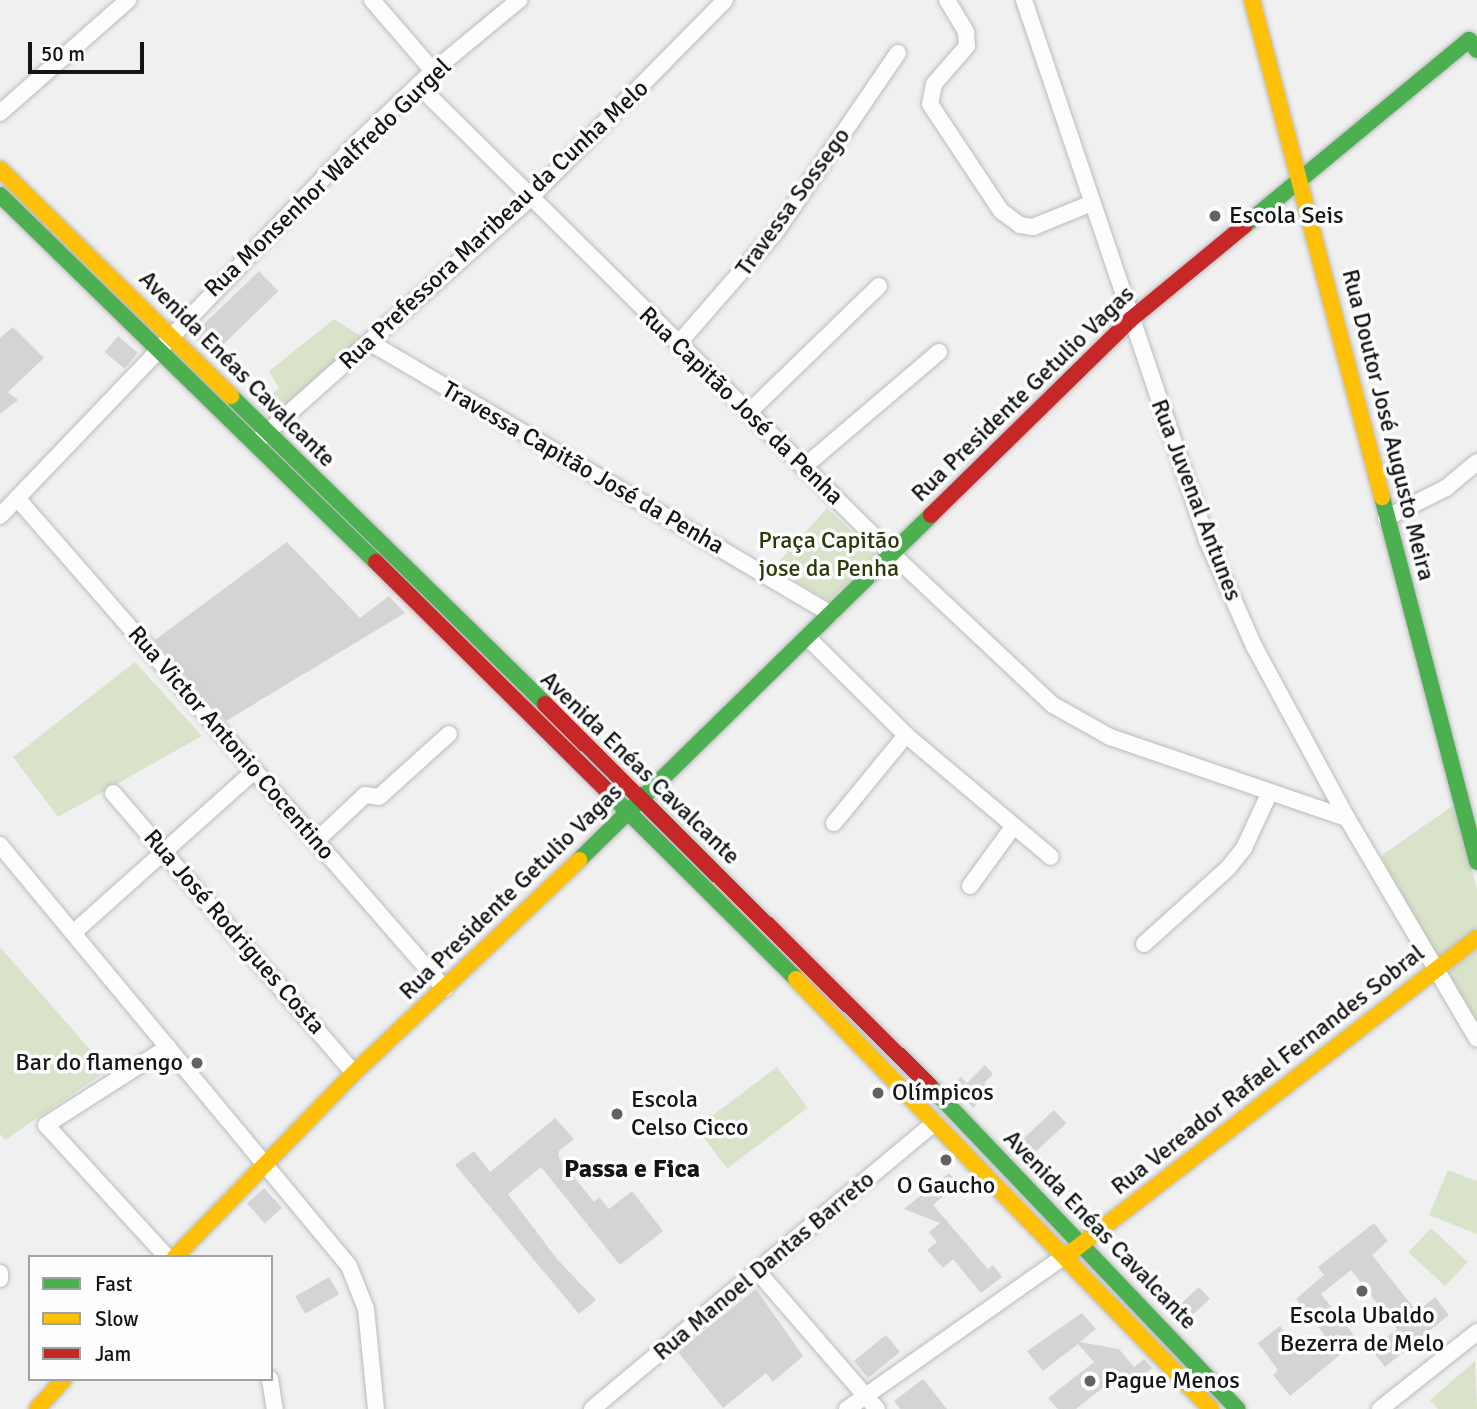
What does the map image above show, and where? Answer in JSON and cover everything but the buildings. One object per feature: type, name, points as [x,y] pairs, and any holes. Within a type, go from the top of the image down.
[{"type":"main road","name":"Rua Doutor José Augusto Meira","points":[[1252,0],[1302,182],[1386,518],[1477,862]]},
{"type":"main road","name":"Rua Presidente Getulio Vagas","points":[[177,1255],[354,1073],[628,813],[1130,320],[1474,41]]},
{"type":"main road","name":"Avenida Enéas Cavalcante","points":[[0,169],[268,430],[535,698],[879,1032],[1233,1403]]},
{"type":"main road","name":"Avenida Enéas Cavalcante","points":[[0,195],[257,443],[864,1046],[1213,1409]]},
{"type":"main road","points":[[105,297],[118,284]]},
{"type":"main road","points":[[330,518],[342,505]]},
{"type":"main road","points":[[523,710],[535,698]]},
{"type":"main road","points":[[705,888],[718,875]]},
{"type":"main road","name":"Rua Vereador Rafael Fernandes Sobral","points":[[1065,1256],[1477,938]]},
{"type":"main road","points":[[864,1046],[879,1032]]},
{"type":"main road","points":[[37,1409],[62,1381]]},
{"type":"main road","points":[[1213,1409],[1233,1403]]},
{"type":"street","points":[[0,113],[128,0]]},
{"type":"street","points":[[372,0],[433,71]]},
{"type":"street","name":"Rua Monsenhor Walfredo Gurgel","points":[[0,516],[157,347],[418,85],[519,0]]},
{"type":"street","name":"Rua Prefessora Maribeau da Cunha Melo","points":[[257,443],[268,430],[371,343],[529,199],[725,0]]},
{"type":"street","points":[[947,0],[967,32],[967,46],[934,84],[930,104],[1001,211],[1020,225],[1032,227],[1092,203]]},
{"type":"street","name":"Rua Juvenal Antunes","points":[[1024,0],[1130,320],[1212,552],[1254,646],[1347,818],[1477,1038]]},
{"type":"street","name":"Travessa Sossego","points":[[678,344],[775,233],[898,53]]},
{"type":"street","name":"Rua Capitão José da Penha","points":[[418,85],[529,199],[891,553],[1053,705],[1110,737],[1269,794],[1347,818]]},
{"type":"street","points":[[749,412],[879,286]]},
{"type":"street","name":"Travessa Capitão José da Penha","points":[[371,343],[831,614]]},
{"type":"street","points":[[805,466],[939,352]]},
{"type":"street","points":[[1386,518],[1446,488],[1477,463]]},
{"type":"street","name":"Rua Victor Antonio Cocentino","points":[[17,498],[444,989]]},
{"type":"street","points":[[807,637],[906,735],[1051,857]]},
{"type":"street","points":[[316,841],[365,795],[379,796],[449,734]]},
{"type":"street","points":[[834,823],[906,735]]},
{"type":"street","points":[[73,933],[255,770]]},
{"type":"street","name":"Rua José Rodrigues Costa","points":[[113,793],[166,851],[354,1073]]},
{"type":"street","points":[[1144,944],[1228,867],[1244,848],[1269,794]]},
{"type":"street","points":[[970,886],[1013,827]]},
{"type":"street","points":[[0,845],[356,1278],[370,1335],[376,1409]]},
{"type":"street","points":[[165,1255],[46,1125],[168,1047]]},
{"type":"street","name":"Rua Manoel Dantas Barreto","points":[[592,1409],[759,1273],[935,1122]]},
{"type":"street","name":"Rua Vereador Rafael Fernandes Sobral","points":[[847,1409],[1065,1256]]},
{"type":"street","points":[[759,1273],[877,1409]]},
{"type":"street","points":[[1380,1409],[1477,1332]]},
{"type":"street","points":[[271,1381],[275,1409]]},
{"type":"green space","points":[[334,319],[367,340],[274,422],[258,407],[279,388],[269,371]]},
{"type":"green space","name":"Praça Capitão jose da Penha","points":[[827,508],[877,555],[829,601],[773,568]]},
{"type":"green space","points":[[135,662],[202,736],[58,817],[13,757]]},
{"type":"green space","points":[[1455,804],[1477,890],[1477,928],[1438,958],[1381,856]]},
{"type":"green space","points":[[0,947],[108,1070],[5,1140],[0,1134]]},
{"type":"green space","points":[[1477,950],[1477,1022],[1448,972]]},
{"type":"green space","points":[[777,1067],[808,1108],[727,1169],[696,1128]]},
{"type":"green space","points":[[1448,1170],[1477,1181],[1477,1234],[1429,1215]]},
{"type":"green space","points":[[1431,1228],[1468,1262],[1445,1286],[1408,1252]]},
{"type":"green space","points":[[1475,1361],[1477,1409],[1438,1409],[1430,1400]]},
{"type":"traffic: fast","points":[[1244,226],[1469,40],[1477,50]]},
{"type":"traffic: fast","points":[[0,195],[376,562]]},
{"type":"traffic: fast","points":[[231,396],[545,704]]},
{"type":"traffic: fast","points":[[1382,497],[1477,862]]},
{"type":"traffic: fast","points":[[579,860],[931,515]]},
{"type":"traffic: fast","points":[[606,790],[796,979]]},
{"type":"traffic: fast","points":[[930,1086],[1238,1409]]},
{"type":"traffic: slow","points":[[1252,0],[1382,497]]},
{"type":"traffic: slow","points":[[0,169],[231,396]]},
{"type":"traffic: slow","points":[[177,1255],[354,1073],[579,860]]},
{"type":"traffic: slow","points":[[1070,1253],[1477,938]]},
{"type":"traffic: slow","points":[[796,979],[1211,1409]]},
{"type":"traffic: slow","points":[[37,1409],[62,1381]]},
{"type":"traffic: jam","points":[[931,515],[1130,320],[1244,226]]},
{"type":"traffic: jam","points":[[376,562],[606,790]]},
{"type":"traffic: jam","points":[[545,704],[930,1086]]},
{"type":"place","name":"Escola Seis","points":[[1215,216]]},
{"type":"place","name":"Bar do flamengo","points":[[197,1063]]},
{"type":"place","name":"Olímpicos","points":[[878,1093]]},
{"type":"place","name":"Escola Celso Cicco","points":[[617,1114]]},
{"type":"place","name":"O Gaucho","points":[[946,1160]]},
{"type":"place","name":"Escola Ubaldo Bezerra de Melo","points":[[1362,1291]]},
{"type":"place","name":"Pague Menos","points":[[1090,1381]]},
{"type":"district","name":"Passa e Fica","points":[[632,1170]]}]
